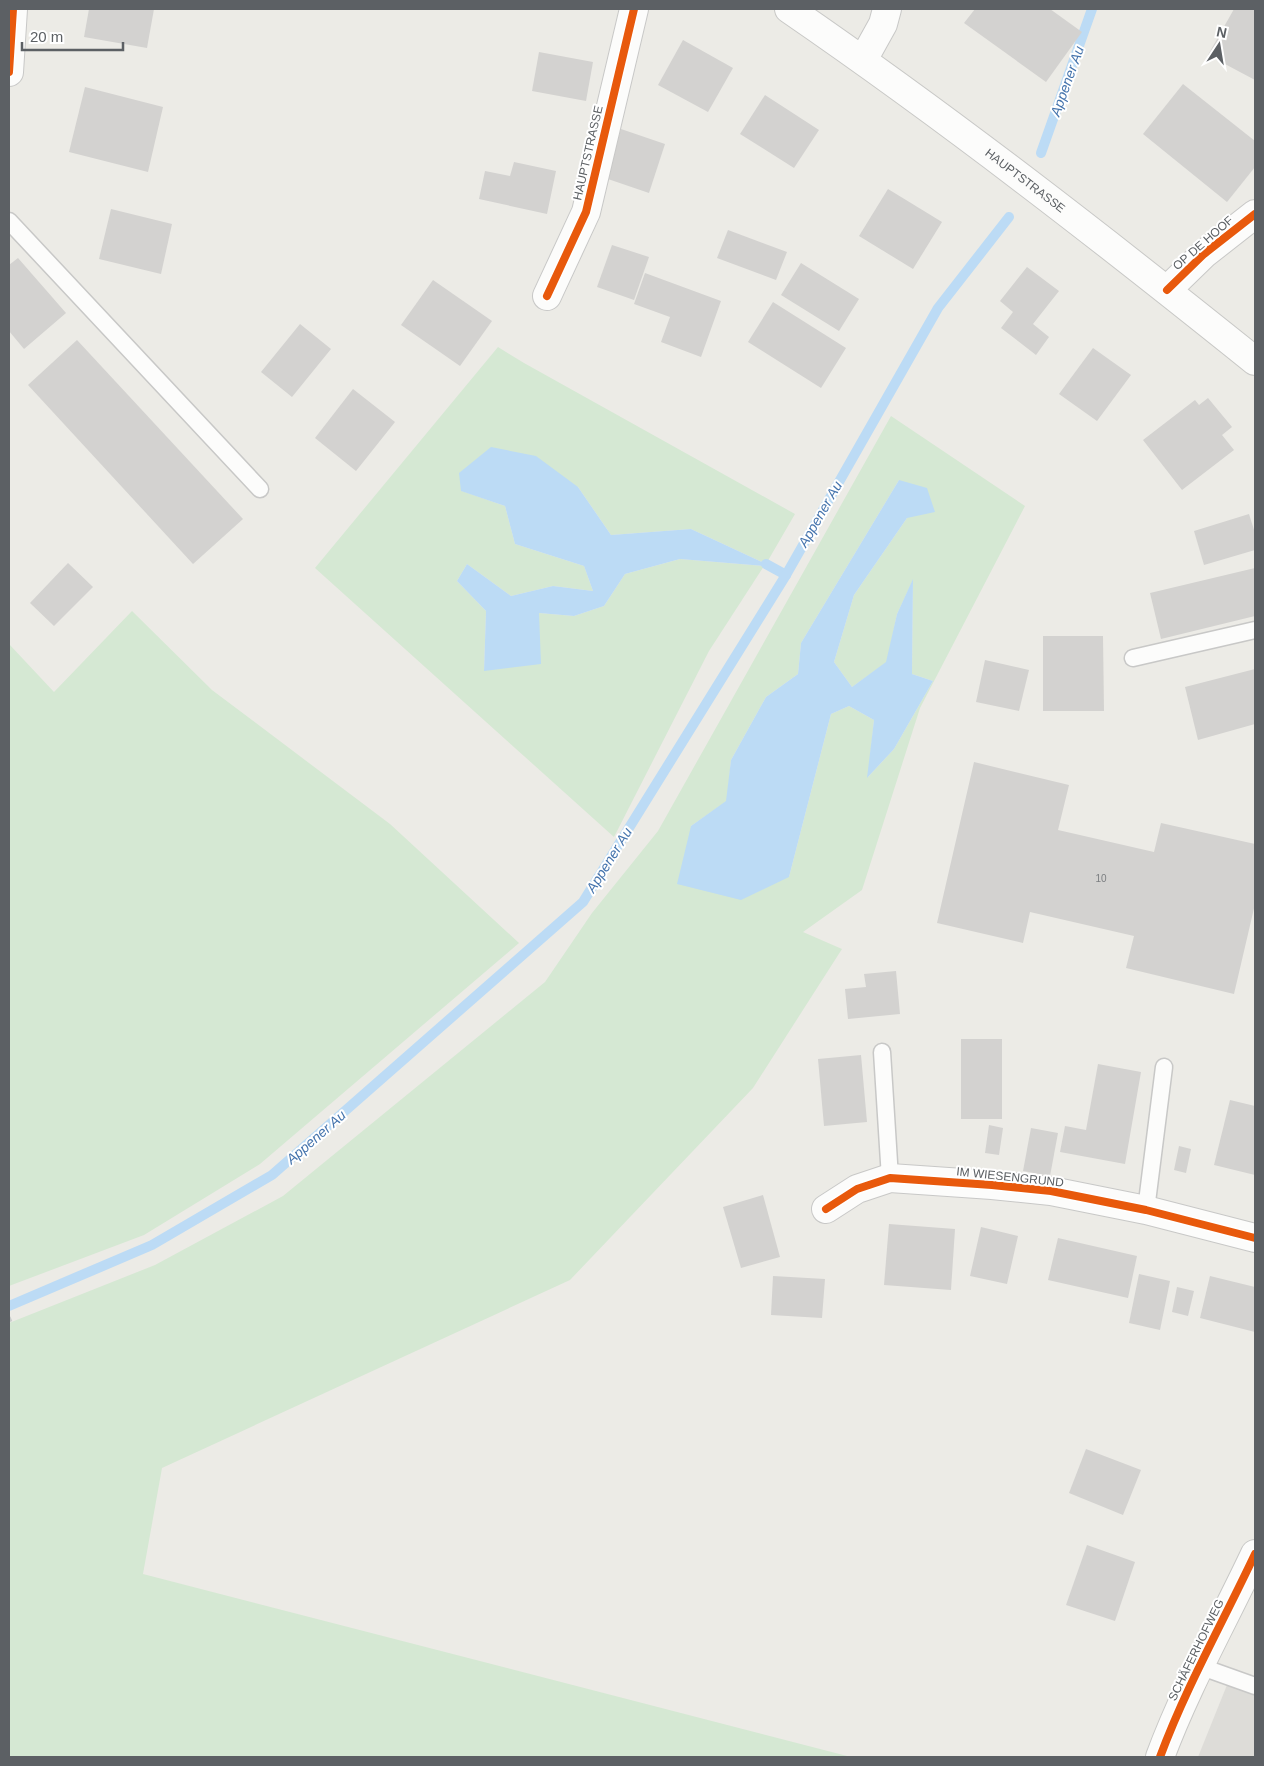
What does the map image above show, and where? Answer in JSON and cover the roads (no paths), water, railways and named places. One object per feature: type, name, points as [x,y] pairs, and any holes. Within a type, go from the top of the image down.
[{"type":"street","points":[[9,72],[12,9]]},
{"type":"street","name":"HAUPTSTRASSE","points":[[547,296],[586,212],[634,9]]},
{"type":"street","name":"HAUPTSTRASSE","points":[[789,9],[863,60],[1025,180],[1255,361]]},
{"type":"street","points":[[863,60],[883,24],[887,9]]},
{"type":"street","name":"OP DE HOOF","points":[[1167,290],[1204,254],[1255,214]]},
{"type":"street","name":"IM WIESENGRUND","points":[[826,1209],[857,1189],[890,1178],[1051,1191],[1146,1210],[1255,1238]]},
{"type":"street","name":"SCHÄFERHOFWEG","points":[[1160,1757],[1168,1734],[1255,1554]]},
{"type":"lane","points":[[9,221],[260,489]]},
{"type":"lane","points":[[1133,658],[1255,630]]},
{"type":"lane","points":[[882,1052],[890,1178]]},
{"type":"lane","points":[[1146,1210],[1164,1067]]},
{"type":"lane","points":[[1200,1666],[1255,1686]]},
{"type":"water","points":[[491,447],[536,456],[578,487],[611,535],[691,529],[766,564],[764,566],[680,559],[625,574],[604,606],[574,616],[539,613],[541,664],[484,671],[486,611],[457,581],[467,564],[511,596],[553,586],[593,591],[584,566],[515,544],[505,506],[461,491],[459,473]]},
{"type":"water","points":[[899,480],[927,488],[935,512],[907,518],[854,595],[834,662],[852,687],[886,662],[897,614],[913,579],[912,674],[933,681],[894,749],[867,778],[874,720],[849,706],[831,714],[789,877],[741,900],[677,884],[691,826],[726,801],[731,760],[766,697],[798,674],[801,643]]},
{"type":"waterway","name":"Appener Au","points":[[1041,153],[1092,9]]},
{"type":"waterway","name":"Appener Au","points":[[9,1306],[152,1245],[272,1175],[583,902],[786,575],[938,308],[1009,217]]},
{"type":"waterway","points":[[766,564],[786,575]]}]
